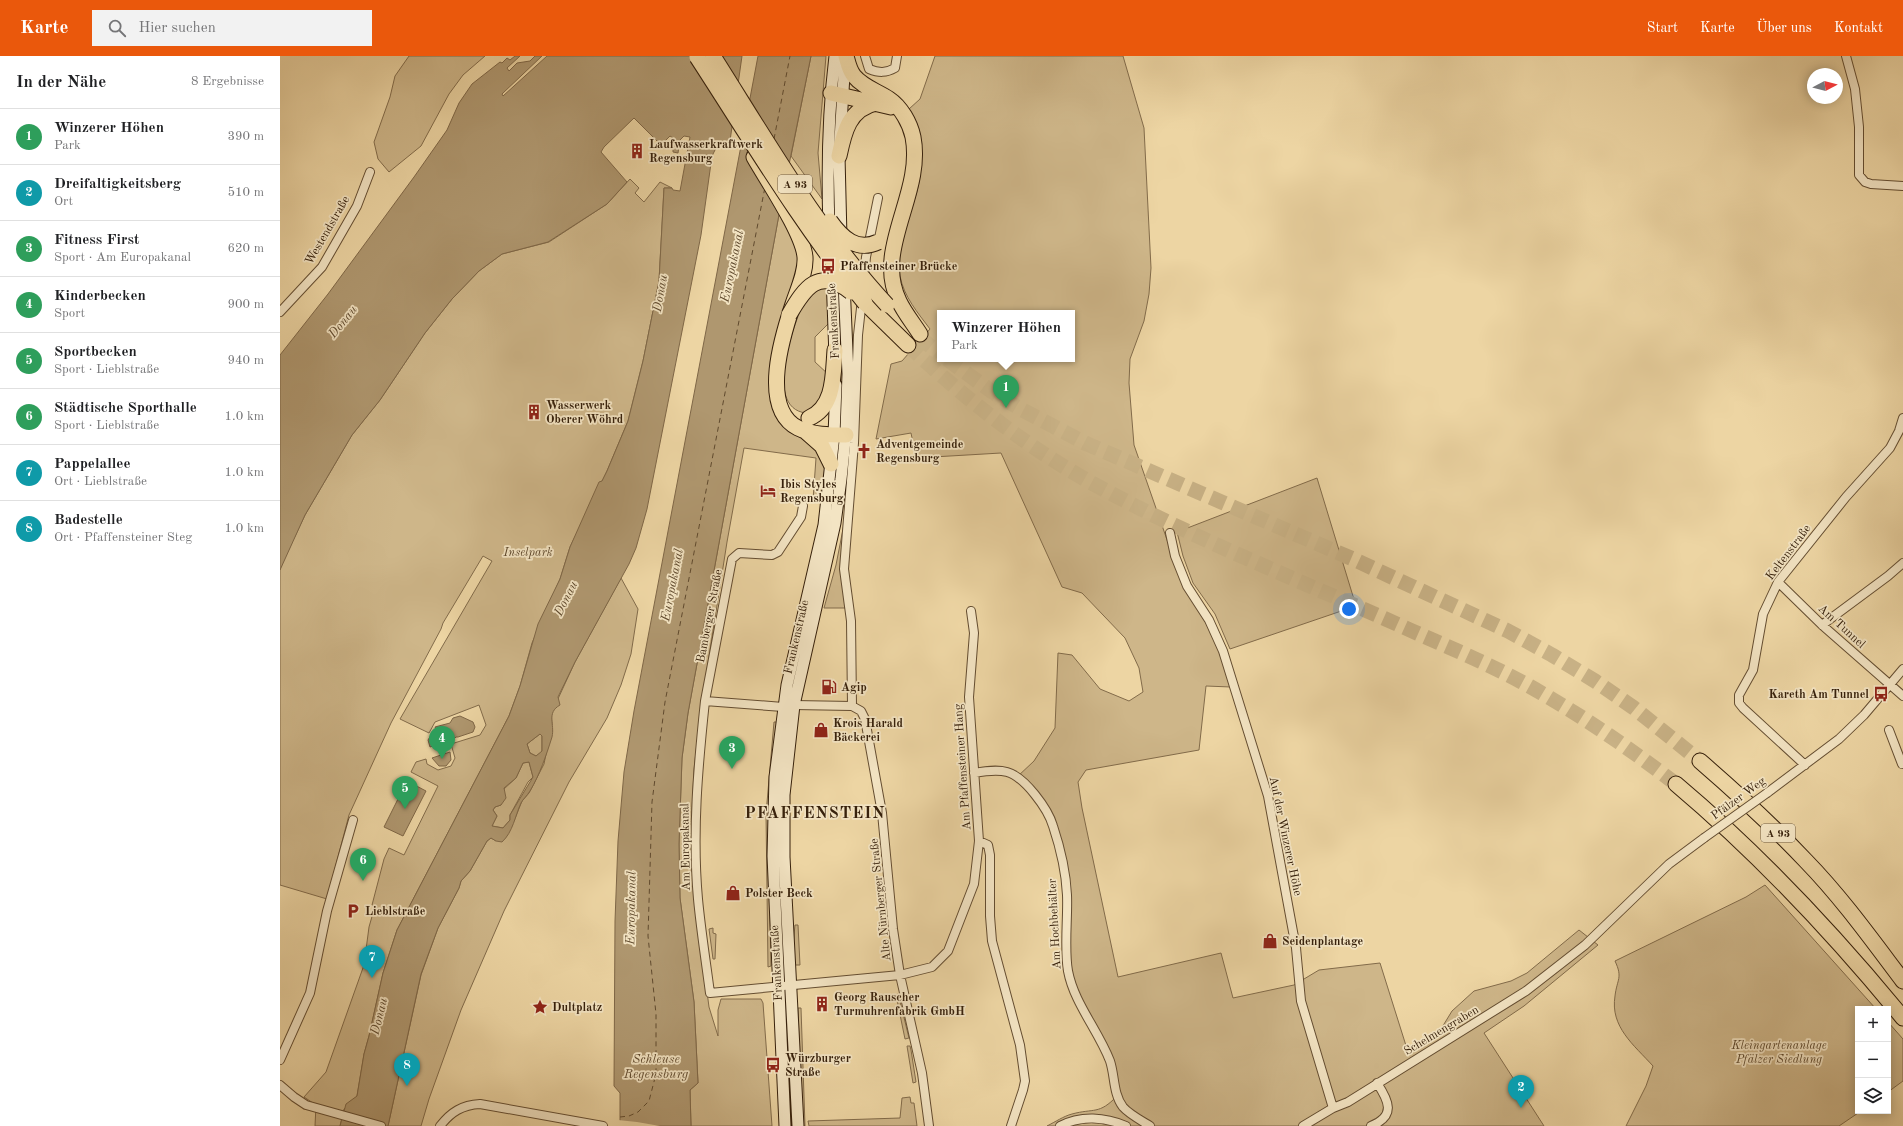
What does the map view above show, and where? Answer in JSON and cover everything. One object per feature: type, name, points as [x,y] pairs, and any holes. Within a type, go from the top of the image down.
[{"type":"highway","points":[[713,56],[833,225],[851,243],[858,245],[871,245],[878,242],[894,228],[905,210]]},
{"type":"highway","name":"A 93","points":[[713,56],[828,233],[853,267],[916,339]]},
{"type":"highway","points":[[846,56],[852,74],[873,96]]},
{"type":"highway","points":[[696,57],[801,241],[805,259],[789,316],[778,368],[779,401],[785,417],[790,423],[806,424],[840,432]]},
{"type":"highway","name":"A 93","points":[[696,57],[805,224],[865,303],[881,320],[916,339]]},
{"type":"highway","points":[[838,93],[890,99],[901,111],[908,124],[915,152],[912,181],[905,210],[893,245],[891,269],[898,300],[916,339]]},
{"type":"highway","points":[[839,156],[845,132],[852,117],[873,96]]},
{"type":"highway","points":[[789,316],[806,289],[811,284],[824,280],[837,282],[865,303]]},
{"type":"highway","points":[[806,424],[816,415],[827,400],[831,391],[835,350]]},
{"type":"highway","points":[[806,424],[822,446],[831,464]]},
{"type":"highway","name":"A 93","points":[[1700,761],[1746,801],[1807,861],[1850,912],[1903,981]]},
{"type":"highway","name":"A 93","points":[[1676,784],[1716,818],[1789,890],[1903,1018]]},
{"type":"main road","points":[[835,56],[838,93]]},
{"type":"main road","points":[[838,93],[846,56]]},
{"type":"main road","name":"Frankenstraße","points":[[798,1126],[784,856],[784,795],[788,706],[835,522],[840,432],[848,374],[840,208],[838,93]]},
{"type":"main road","name":"Frankenstraße","points":[[785,1126],[778,987],[773,818],[775,777],[824,525],[831,464],[840,432],[828,198],[838,93]]},
{"type":"street","points":[[865,56],[869,69],[877,72],[888,72],[895,68],[897,56]]},
{"type":"street","points":[[1846,56],[1855,90],[1859,127],[1859,175],[1865,182],[1870,184],[1903,186]]},
{"type":"street","name":"Westendstraße","points":[[280,312],[322,267],[356,206],[370,172]]},
{"type":"street","points":[[706,701],[788,706],[852,706],[851,620],[844,569],[856,413],[858,335],[866,257],[878,198]]},
{"type":"street","name":"Keltenstraße","points":[[1805,765],[1743,708],[1740,703],[1739,695],[1753,670],[1763,614],[1778,582],[1846,497],[1890,448],[1901,430],[1903,418]]},
{"type":"street","name":"Bamberger Straße","points":[[706,701],[732,559],[740,553],[772,555],[778,552],[801,517],[803,506]]},
{"type":"street","name":"Auf der Winzerer Höhe","points":[[1170,533],[1176,556],[1187,586],[1210,620],[1223,651],[1268,796],[1296,948],[1301,1001],[1333,1108]]},
{"type":"street","points":[[1822,625],[1888,576],[1903,563]]},
{"type":"street","name":"Am Tunnel","points":[[1778,582],[1822,625],[1903,696]]},
{"type":"street","name":"Am Pfaffensteiner Hang","points":[[971,610],[974,633],[969,697],[979,841],[988,845],[990,856],[990,916],[992,941],[1020,1045],[1025,1081],[1024,1090],[1011,1126]]},
{"type":"street","name":"Pfälzer Weg","points":[[1585,945],[1669,864],[1837,741],[1891,685],[1903,669]]},
{"type":"street","name":"Am Europakanal","points":[[706,701],[699,761],[696,826],[698,898],[710,993],[765,986],[778,987]]},
{"type":"street","name":"Alte Nürnberger Straße","points":[[852,706],[861,711],[864,719],[882,813],[893,929],[900,975],[922,1073],[929,1126]]},
{"type":"street","points":[[1889,730],[1903,766]]},
{"type":"street","name":"Am Hochbehälter","points":[[974,773],[995,770],[1008,772],[1017,777],[1030,789],[1053,825],[1060,852],[1067,893],[1067,969],[1071,984],[1106,1052],[1114,1071],[1118,1099],[1124,1108],[1150,1126]]},
{"type":"street","points":[[280,1060],[310,992],[327,911],[353,820]]},
{"type":"street","points":[[778,987],[900,975],[932,967],[948,951],[974,884],[979,841]]},
{"type":"street","name":"Schelmengraben","points":[[1303,1126],[1333,1108],[1348,1102],[1377,1082],[1526,992],[1585,945]]},
{"type":"street","points":[[1372,1126],[1383,1121],[1389,1105],[1386,1096],[1377,1082]]},
{"type":"street","points":[[280,1085],[306,1105],[381,1126]]},
{"type":"street","points":[[440,1126],[455,1111],[469,1105],[491,1106],[603,1126]]},
{"type":"street","points":[[1060,1126],[1080,1119],[1098,1118],[1126,1126]]},
{"type":"green space","points":[[409,56],[485,56],[463,75],[449,94],[421,146],[389,172],[378,159],[374,142],[390,97],[395,76]]},
{"type":"green space","points":[[811,56],[826,56],[818,153],[822,199],[791,156]]},
{"type":"green space","points":[[935,56],[1123,56],[1144,128],[1151,268],[1149,294],[1144,321],[1130,359],[1129,383],[1134,445],[1173,557],[1221,653],[1231,687],[1206,686],[1199,750],[1086,770],[1078,782],[1082,808],[1118,977],[1221,953],[1233,998],[1294,985],[1319,970],[1380,963],[1408,1052],[1441,1029],[1452,1011],[1474,991],[1511,981],[1527,973],[1579,930],[1598,945],[1524,1006],[1484,1033],[1544,1126],[1047,1126],[1069,1115],[1101,1108],[1117,1096],[1114,1071],[1071,984],[1067,893],[1053,825],[1017,777],[1034,761],[1055,728],[1058,653],[1072,655],[1100,689],[1129,701],[1143,692],[1139,668],[1125,638],[1082,593],[1062,587],[1001,453],[916,458],[911,433],[876,439],[891,364],[902,361],[930,329],[912,304],[902,284],[900,276],[899,253],[901,242],[918,187],[921,167],[918,137],[909,109],[920,99]]},
{"type":"green space","name":"Inselpark","points":[[630,179],[639,188],[635,193],[644,202],[660,182],[672,188],[664,188],[659,281],[643,361],[628,421],[607,471],[570,547],[560,579],[532,643],[520,686],[509,716],[397,930],[383,973],[364,1054],[357,1096],[344,1109],[340,1126],[315,1126],[316,1105],[304,1097],[326,1072],[364,965],[369,927],[375,906],[372,905],[384,859],[389,848],[404,855],[438,786],[411,772],[416,762],[426,759],[427,764],[438,770],[451,766],[455,758],[451,744],[480,735],[486,725],[479,705],[435,722],[429,733],[400,719],[492,561],[483,556],[443,623],[391,723],[349,815],[327,899],[280,885],[280,568],[305,515],[352,435],[380,400],[425,333],[452,299],[479,271],[502,254],[549,242],[607,204]]},
{"type":"green space","points":[[780,209],[801,258],[771,402],[775,415],[782,425],[807,441],[820,454],[825,470],[822,502],[813,500],[816,458],[744,448],[727,542],[702,701],[694,769],[692,812],[695,901],[709,1007],[718,1036],[718,1010],[721,999],[761,999],[763,1003],[772,1126],[691,1126],[690,1090],[698,1083],[694,1002],[680,898],[679,844],[682,758],[688,713]]},
{"type":"green space","points":[[828,285],[829,323],[815,337],[815,362],[829,375],[825,398],[806,413],[793,407],[786,395],[784,379],[786,359],[790,339],[809,292]]},
{"type":"green space","points":[[1317,478],[1356,606],[1230,649],[1215,614],[1193,583],[1183,556],[1177,532]]},
{"type":"green space","points":[[844,524],[845,608],[824,608],[836,565]]},
{"type":"green space","points":[[621,578],[638,609],[631,654],[621,685],[607,718],[569,782],[504,911],[461,1010],[429,1099],[421,1126],[388,1126],[421,975],[438,928],[459,888],[461,881],[470,871],[487,841],[491,838],[496,841],[514,821],[522,801],[529,793],[544,764],[552,724],[551,714],[575,662]]},
{"type":"green space","points":[[774,722],[778,722],[770,918],[771,966],[768,967],[766,814]]},
{"type":"green space","points":[[540,734],[542,736],[542,752],[536,756],[530,753],[527,744]]},
{"type":"green space","points":[[529,762],[533,777],[528,782],[510,815],[510,820],[503,828],[492,826],[497,816],[493,810],[495,807],[501,805],[504,789],[516,778],[523,763]]},
{"type":"green space","name":"Kleingartenanlage Pfälzer Siedlung","points":[[1765,885],[1873,1006],[1855,1006],[1855,1114],[1857,1114],[1839,1126],[1626,1126],[1646,1086],[1653,1066],[1631,1043],[1616,1017],[1614,1007],[1619,971],[1615,961],[1746,897]]},
{"type":"green space","points":[[795,925],[798,925],[800,965],[794,965],[793,946]]},
{"type":"green space","points":[[713,928],[713,933],[716,934],[715,959],[713,959],[709,929]]},
{"type":"green space","points":[[898,994],[909,1038],[905,1039],[896,995]]},
{"type":"green space","points":[[798,1008],[801,1008],[805,1126],[802,1126],[801,1111]]},
{"type":"green space","points":[[1891,1025],[1903,1039],[1903,1081],[1891,1090]]},
{"type":"green space","points":[[907,1046],[910,1046],[911,1050],[916,1082],[913,1083]]},
{"type":"green space","points":[[910,1097],[911,1103],[914,1103],[917,1126],[809,1126],[808,1121],[900,1118],[902,1098]]},
{"type":"water","name":"Donau","points":[[515,56],[520,56],[507,68],[509,71],[517,63],[530,61],[535,56],[542,56],[502,94],[503,96],[547,56],[742,56],[730,141],[717,146],[712,156],[701,235],[647,509],[636,548],[629,564],[575,662],[558,697],[560,705],[556,708],[552,715],[553,732],[545,758],[534,785],[521,803],[509,834],[502,842],[491,838],[487,841],[470,871],[461,881],[459,888],[438,928],[421,974],[388,1126],[340,1126],[346,1104],[357,1096],[364,1054],[383,973],[397,930],[509,716],[520,686],[538,624],[560,579],[570,547],[599,482],[602,481],[607,471],[628,421],[643,361],[659,281],[664,188],[672,188],[673,190],[680,191],[690,137],[684,136],[680,140],[678,153],[673,152],[673,138],[670,136],[661,145],[634,118],[604,147],[601,152],[627,182],[607,204],[548,242],[502,254],[479,271],[452,299],[425,333],[380,400],[352,435],[305,515],[280,570],[280,355],[328,294],[414,177],[447,130],[459,103],[472,84],[500,62],[502,63],[507,58],[510,60]],"holes":[[[540,734],[542,736],[542,751],[536,756],[530,753],[527,744]],[[529,762],[533,777],[510,815],[510,820],[503,828],[492,826],[497,816],[493,810],[495,807],[501,805],[506,798],[504,788],[516,778],[523,763]]]},
{"type":"water","name":"Schleuse Regensburg","points":[[758,56],[811,56],[780,209],[688,713],[682,758],[679,844],[680,898],[694,1002],[698,1083],[690,1090],[691,1126],[620,1126],[620,1093],[614,1086],[615,921],[618,841],[624,772],[634,711]]},
{"type":"water","points":[[460,716],[473,722],[475,727],[473,732],[430,747],[428,740],[433,732],[437,731],[435,727],[450,723],[453,718]]},
{"type":"water","points":[[450,752],[451,760],[446,766],[439,766],[432,758]]},
{"type":"water","points":[[407,781],[426,791],[403,836],[384,827]]},
{"type":"pier","points":[[618,1120],[637,1122],[660,1126],[618,1126]]},
{"type":"ferry route","points":[[774,139],[790,56]]},
{"type":"ferry route","points":[[620,1117],[629,1116],[638,1112],[649,1101],[656,1074],[656,1014],[648,936],[652,802],[665,702],[765,187]]},
{"type":"tunnel","points":[[919,337],[937,352]]},
{"type":"tunnel","points":[[908,345],[972,401],[1018,436],[1065,468],[1128,502],[1208,541],[1461,652],[1511,676],[1560,704],[1594,726],[1676,784]]},
{"type":"tunnel","points":[[951,362],[991,391],[1019,408],[1085,443],[1353,559],[1508,631],[1595,681],[1634,708],[1700,761]]},
{"type":"place","name":"Laufwasserkraftwerk Regensburg","points":[[637,151]]},
{"type":"place","name":"Pfaffensteiner Brücke","points":[[828,266]]},
{"type":"place","name":"Winzerer Höhen","points":[[1006,408]]},
{"type":"place","name":"Wasserwerk Oberer Wöhrd","points":[[534,412]]},
{"type":"place","name":"Adventgemeinde Regensburg","points":[[864,451]]},
{"type":"place","name":"Ibis Styles Regensburg","points":[[768,491]]},
{"type":"place","name":"Agip","points":[[829,687]]},
{"type":"place","name":"Kareth Am Tunnel","points":[[1881,694]]},
{"type":"place","name":"Krois Harald Bäckerei","points":[[821,730]]},
{"type":"place","name":"Kinderbecken","points":[[442,759]]},
{"type":"place","name":"Fitness First","points":[[732,769]]},
{"type":"place","name":"Sportbecken","points":[[405,809]]},
{"type":"place","name":"Städtische Sporthalle","points":[[363,881]]},
{"type":"place","name":"Polster Beck","points":[[733,893]]},
{"type":"place","name":"Lieblstraße","points":[[353,911]]},
{"type":"place","name":"Seidenplantage","points":[[1270,941]]},
{"type":"place","name":"Pappelallee","points":[[372,978]]},
{"type":"place","name":"Georg Rauscher Turmuhrenfabrik GmbH","points":[[822,1004]]},
{"type":"place","name":"Dultplatz","points":[[540,1007]]},
{"type":"place","name":"Würzburger Straße","points":[[773,1065]]},
{"type":"place","name":"Badestelle","points":[[407,1086]]},
{"type":"place","name":"Dreifaltigkeitsberg","points":[[1521,1108]]},
{"type":"district","name":"PFAFFENSTEIN","points":[[815,812]]},
{"type":"water label","name":"Europakanal","points":[[731,266]]},
{"type":"water label","name":"Europakanal","points":[[671,585]]},
{"type":"water label","name":"Europakanal","points":[[630,908]]}]
